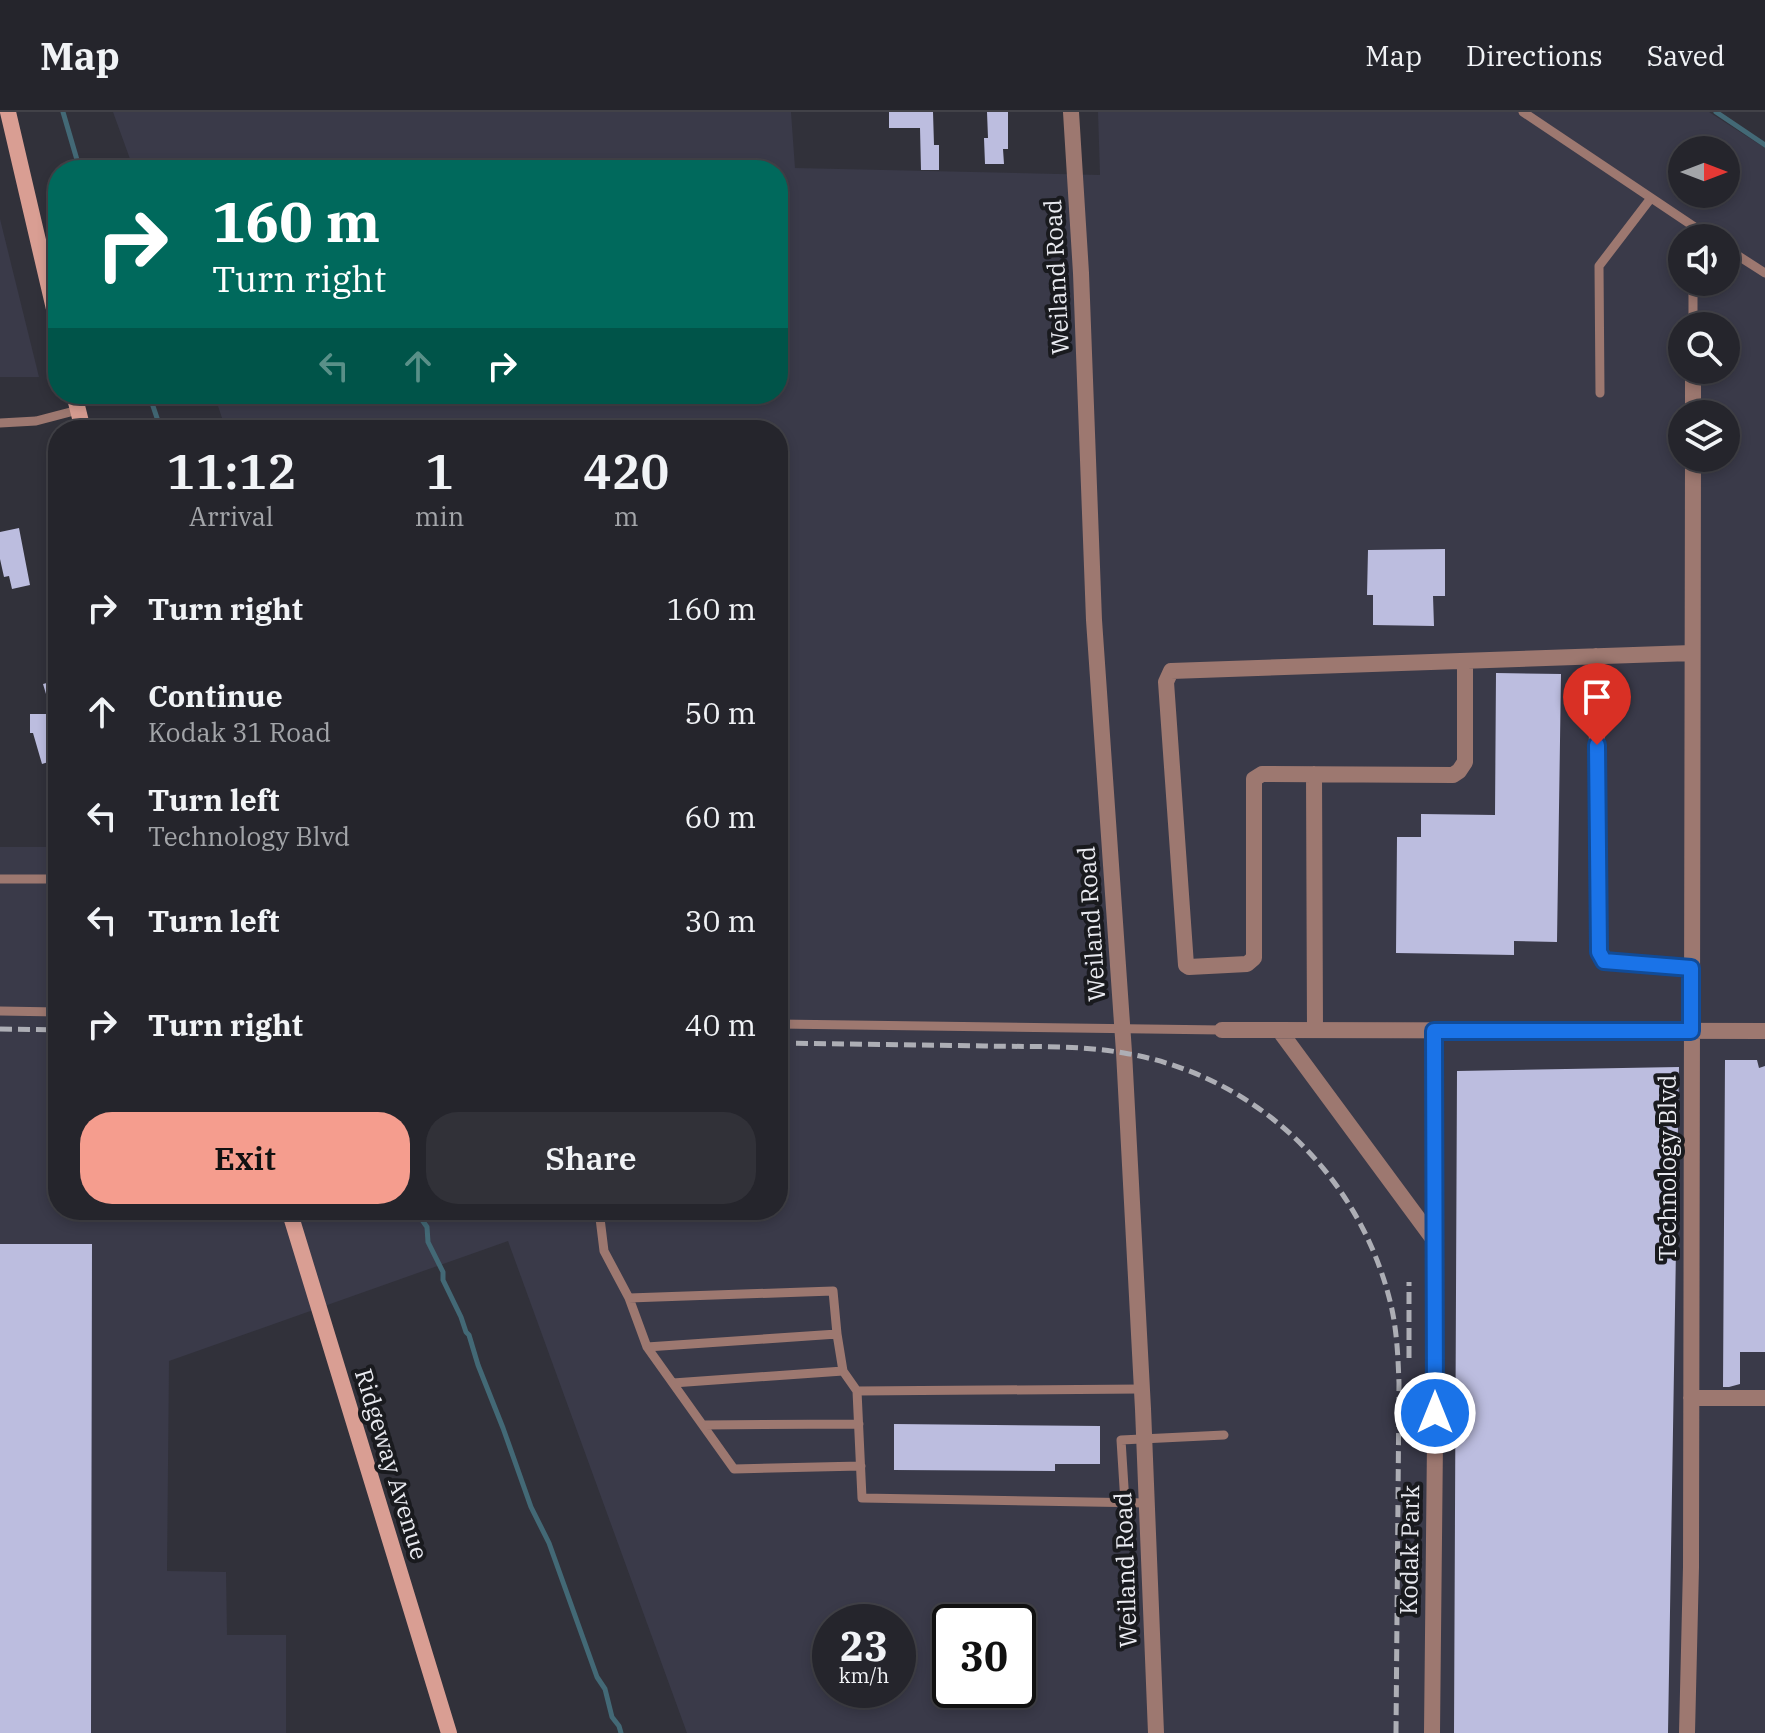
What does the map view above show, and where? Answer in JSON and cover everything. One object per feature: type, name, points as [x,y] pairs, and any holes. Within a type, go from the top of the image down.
[{"type":"main road","points":[[8,112],[48,283]]},
{"type":"main road","name":"Ridgeway Avenue","points":[[292,1220],[449,1733]]},
{"type":"street","name":"Weiland Road","points":[[1071,112],[1081,273],[1094,620],[1122,1029],[1156,1733]]},
{"type":"street","name":"Technology Blvd","points":[[1687,1733],[1691,1567],[1693,472]]},
{"type":"street","points":[[1465,661],[1465,762],[1453,775],[1262,774],[1254,779],[1254,958],[1247,964],[1189,967],[1185,962],[1166,682],[1171,671],[1692,653]]},
{"type":"street","points":[[1596,656],[1599,952],[1604,961],[1691,968]]},
{"type":"street","points":[[1314,774],[1315,1030]]},
{"type":"street","points":[[1222,1030],[1765,1031]]},
{"type":"street","points":[[1279,1030],[1434,1240]]},
{"type":"street","name":"Kodak Park","points":[[1432,1733],[1434,1031]]},
{"type":"street","points":[[1691,1398],[1765,1398]]},
{"type":"lane","points":[[1523,112],[1690,224]]},
{"type":"lane","points":[[1600,393],[1599,266],[1651,198]]},
{"type":"lane","points":[[1740,257],[1765,273]]},
{"type":"lane","points":[[0,423],[36,421],[72,404]]},
{"type":"lane","points":[[0,879],[48,879]]},
{"type":"lane","points":[[0,1011],[48,1012]]},
{"type":"lane","points":[[788,1024],[1222,1030]]},
{"type":"lane","points":[[600,1220],[604,1251],[629,1298],[647,1347],[734,1469],[861,1466]]},
{"type":"lane","points":[[629,1298],[833,1291],[843,1371],[857,1391],[862,1498],[1147,1503]]},
{"type":"lane","points":[[647,1347],[837,1334]]},
{"type":"lane","points":[[673,1383],[843,1371]]},
{"type":"lane","points":[[857,1391],[1141,1389]]},
{"type":"lane","points":[[703,1425],[859,1424]]},
{"type":"lane","points":[[1125,1503],[1121,1440],[1224,1435]]},
{"type":"shaded area","points":[[113,112],[791,112],[795,168],[1100,175],[1098,112],[1709,112],[1765,148],[1765,1733],[687,1733],[508,1241],[169,1361],[167,1571],[226,1572],[227,1635],[286,1635],[286,1733],[0,1733],[0,847],[48,847],[48,1220],[788,1220],[788,420],[223,420],[217,404],[788,404],[788,160],[130,160]]},
{"type":"shaded area","points":[[0,219],[39,377],[0,377]]},
{"type":"building","points":[[889,112],[933,112],[934,145],[939,145],[939,170],[921,170],[920,128],[889,128]]},
{"type":"building","points":[[987,112],[1008,112],[1008,149],[1003,149],[1004,164],[985,164]]},
{"type":"building","points":[[19,528],[30,585],[12,589],[9,576],[4,577],[0,559],[0,532]]},
{"type":"building","points":[[1445,549],[1445,596],[1433,596],[1434,626],[1373,625],[1373,595],[1367,595],[1368,550]]},
{"type":"building","points":[[1496,673],[1561,674],[1557,942],[1514,941],[1514,955],[1396,953],[1397,837],[1421,837],[1421,814],[1495,815]]},
{"type":"building","points":[[48,683],[48,701],[43,684]]},
{"type":"building","points":[[30,714],[48,714],[48,762],[42,764],[33,733],[30,733]]},
{"type":"building","points":[[1725,1060],[1757,1060],[1759,1068],[1765,1066],[1765,1352],[1740,1352],[1740,1384],[1729,1387],[1723,1387]]},
{"type":"building","points":[[1679,1067],[1668,1733],[1454,1733],[1457,1071]]},
{"type":"building","points":[[0,1244],[92,1244],[91,1733],[0,1733]]},
{"type":"building","points":[[894,1424],[1100,1426],[1100,1464],[1055,1464],[1055,1471],[894,1470]]},
{"type":"waterway","points":[[63,112],[77,160]]},
{"type":"waterway","points":[[1716,112],[1765,145]]},
{"type":"waterway","points":[[152,404],[158,420]]},
{"type":"waterway","points":[[422,1220],[427,1227],[428,1242],[443,1272],[443,1280],[469,1335],[531,1507],[549,1543],[597,1677],[605,1689],[612,1717],[621,1733]]},
{"type":"railway","points":[[0,1029],[48,1030]]},
{"type":"railway","points":[[788,1043],[1055,1047],[1124,1053],[1172,1065],[1217,1083],[1258,1108],[1295,1138],[1328,1174],[1355,1214],[1376,1258],[1391,1305],[1396,1334],[1399,1383],[1396,1733]]},
{"type":"railway","points":[[1409,1282],[1409,1358]]},
{"type":"route","points":[[1435,1413],[1434,1031],[1691,1031],[1691,968],[1604,961],[1599,952],[1597,745]]}]
